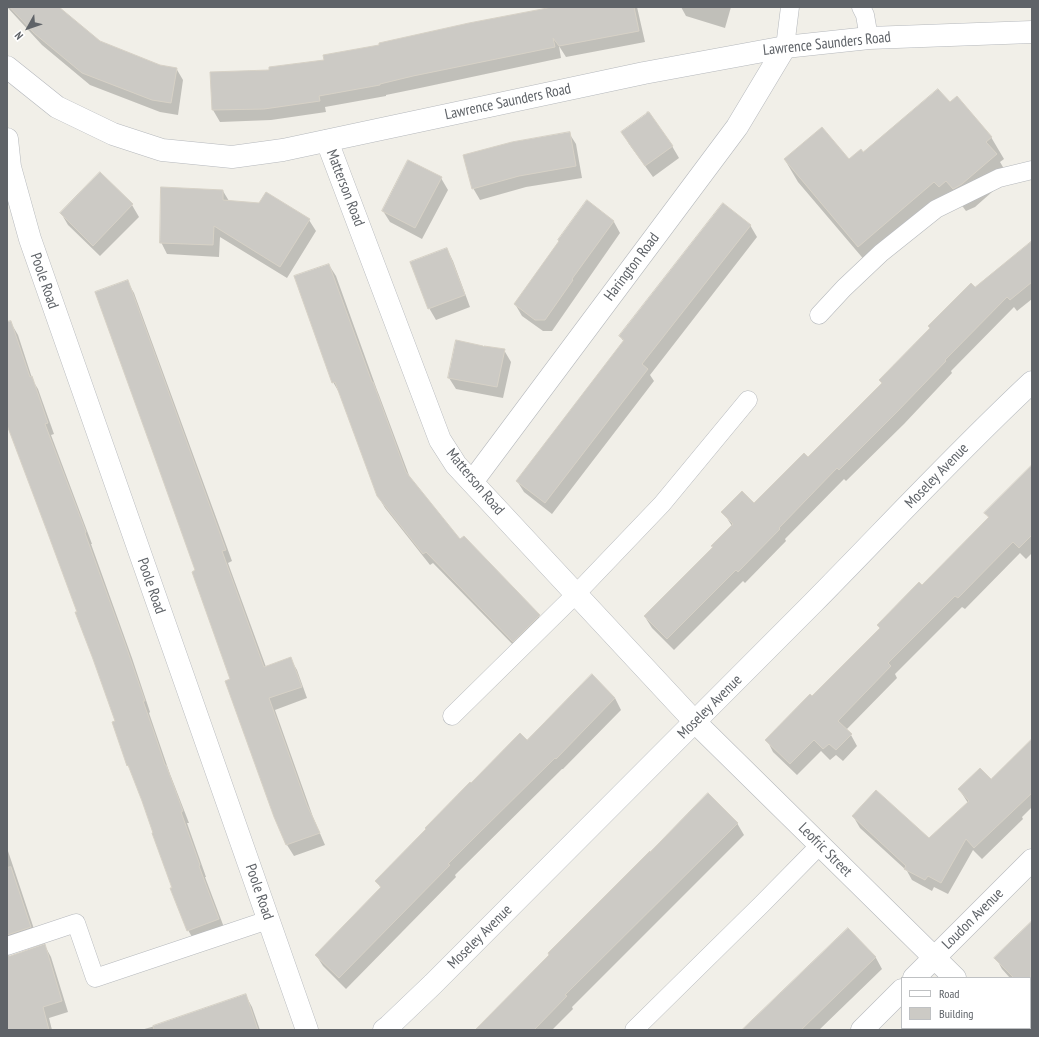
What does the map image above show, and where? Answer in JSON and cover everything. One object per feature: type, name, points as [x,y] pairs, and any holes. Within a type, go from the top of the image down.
[{"type":"street","name":"Lawrence Saunders Road","points":[[7,67],[57,108],[113,134],[162,150],[232,157],[283,150],[644,73],[785,47],[869,38],[1032,32]]},
{"type":"street","name":"Harington Road","points":[[472,482],[737,126],[785,47]]},
{"type":"street","name":"Poole Road","points":[[7,140],[10,167],[30,239],[307,1030]]},
{"type":"street","name":"Matterson Road","points":[[327,141],[440,440],[456,465],[696,722]]},
{"type":"street","name":"Moseley Avenue","points":[[384,1030],[433,984],[696,722],[945,467],[1032,382]]},
{"type":"street","name":"Leofric Street","points":[[696,722],[954,977]]},
{"type":"street","name":"Loudon Avenue","points":[[915,977],[1032,860]]},
{"type":"street","points":[[862,1030],[901,991]]},
{"type":"lane","points":[[785,47],[790,7]]},
{"type":"lane","points":[[861,7],[869,38]]},
{"type":"lane","points":[[819,315],[844,288],[881,253],[936,209],[999,178],[1032,170]]},
{"type":"lane","points":[[452,716],[576,594],[662,504],[748,400]]},
{"type":"lane","points":[[634,1030],[820,845]]},
{"type":"lane","points":[[7,946],[76,923],[95,978],[268,920]]},
{"type":"building","points":[[10,7],[59,7],[100,41],[160,65],[177,68],[171,103],[152,100],[82,73],[35,34]]},
{"type":"building","points":[[553,7],[634,7],[639,31],[559,46],[553,38],[555,47],[413,76],[380,85],[319,96],[320,101],[264,109],[212,110],[210,72],[269,70],[269,67],[324,60],[323,55],[379,45],[379,43],[469,23]]},
{"type":"building","points":[[938,89],[950,102],[957,96],[992,137],[986,142],[997,154],[962,184],[953,189],[946,181],[939,187],[934,182],[858,247],[784,159],[822,127],[849,159],[861,149],[863,152]]},
{"type":"building","points":[[649,112],[673,146],[645,166],[621,132]]},
{"type":"building","points":[[570,132],[576,166],[519,176],[472,189],[463,155],[512,142]]},
{"type":"building","points":[[408,160],[442,177],[415,228],[382,211]]},
{"type":"building","points":[[100,172],[133,204],[93,246],[60,213]]},
{"type":"building","points":[[161,187],[223,190],[223,200],[259,203],[266,192],[310,219],[280,267],[214,226],[213,245],[160,243]]},
{"type":"building","points":[[587,200],[614,221],[572,279],[573,280],[545,320],[535,320],[514,304]]},
{"type":"building","points":[[723,203],[751,225],[642,364],[648,369],[545,503],[516,481],[624,340],[619,336]]},
{"type":"building","points":[[1032,241],[1032,282],[1010,300],[1007,297],[945,360],[946,361],[897,412],[839,470],[837,468],[738,572],[736,570],[667,639],[644,616],[713,547],[711,546],[733,524],[721,512],[742,491],[754,503],[804,453],[808,457],[882,383],[879,380],[930,328],[928,326],[971,283],[975,287]]},
{"type":"building","points":[[447,248],[465,295],[428,309],[410,262]]},
{"type":"building","points":[[329,264],[406,472],[460,539],[464,536],[540,615],[513,642],[426,552],[423,554],[377,496],[335,382],[332,383],[294,276]]},
{"type":"building","points":[[128,280],[226,550],[222,551],[264,667],[291,657],[302,687],[269,698],[307,805],[320,833],[286,845],[274,817],[225,681],[230,679],[192,572],[195,570],[95,292]]},
{"type":"building","points":[[11,321],[30,377],[32,376],[48,423],[45,424],[86,532],[85,533],[126,646],[165,765],[183,811],[181,812],[200,865],[199,866],[219,919],[187,931],[170,888],[172,888],[142,801],[128,765],[127,766],[112,722],[115,721],[75,612],[77,612],[7,425],[7,322]]},
{"type":"building","points":[[456,340],[484,347],[505,349],[497,387],[448,378]]},
{"type":"building","points":[[1032,465],[1032,535],[1019,548],[1013,542],[958,598],[955,596],[888,663],[891,666],[838,721],[852,734],[836,750],[829,744],[823,749],[814,740],[790,764],[765,740],[810,694],[812,696],[880,628],[877,625],[919,582],[922,585],[989,517],[984,513]]},
{"type":"building","points":[[592,674],[615,698],[556,759],[555,758],[448,864],[450,865],[339,978],[315,955],[381,887],[375,881],[470,782],[471,783],[520,733],[527,740]]},
{"type":"building","points":[[1032,739],[1032,793],[974,848],[966,839],[941,883],[928,876],[925,880],[904,869],[906,866],[852,816],[876,790],[929,838],[969,801],[958,789],[980,768],[991,779]]},
{"type":"building","points":[[708,793],[738,823],[565,995],[567,996],[534,1030],[475,1030],[549,955],[548,953]]},
{"type":"building","points":[[11,867],[31,927],[7,935],[7,868]]},
{"type":"building","points":[[1032,921],[1032,978],[1013,977],[994,958]]},
{"type":"building","points":[[848,928],[876,957],[801,1030],[742,1030]]},
{"type":"building","points":[[45,944],[62,1001],[43,1007],[49,1030],[7,1030],[7,956]]},
{"type":"building","points":[[246,994],[258,1030],[154,1030],[153,1026]]}]
